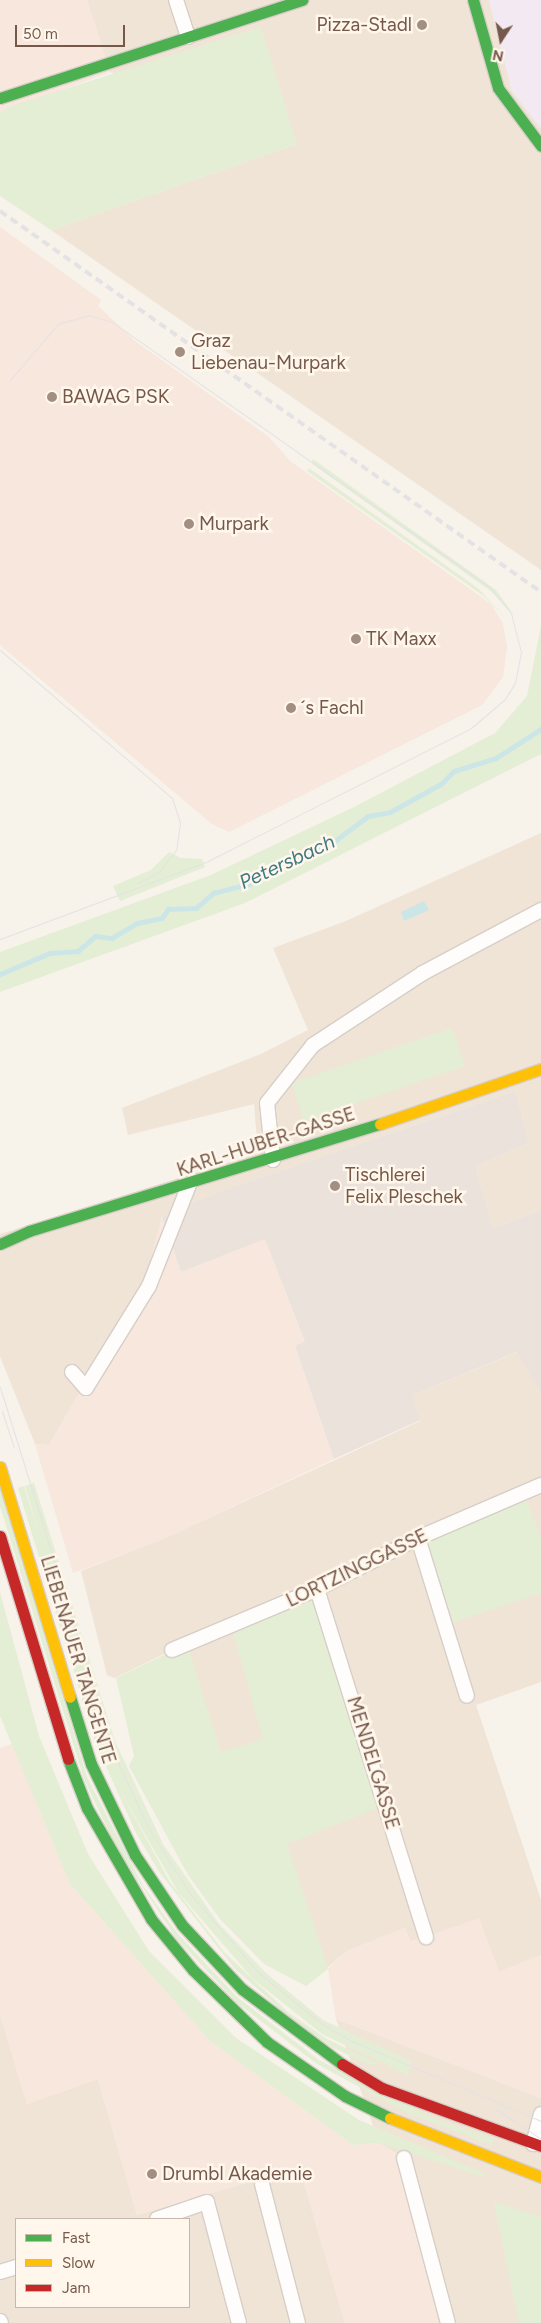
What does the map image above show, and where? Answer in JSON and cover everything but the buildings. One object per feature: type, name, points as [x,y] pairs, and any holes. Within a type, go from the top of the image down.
[{"type":"main road","points":[[0,98],[302,0]]},
{"type":"main road","points":[[473,0],[498,88],[541,146]]},
{"type":"main road","name":"KARL-HUBER-GASSE","points":[[0,1244],[29,1231],[273,1160],[541,1069]]},
{"type":"main road","name":"LIEBENAUER TANGENTE","points":[[0,1467],[91,1764],[135,1855],[182,1925],[242,1990],[328,2056],[382,2088],[533,2152],[541,2177]]},
{"type":"main road","name":"LIEBENAUER TANGENTE","points":[[0,1536],[59,1736],[87,1808],[151,1919],[229,2008],[314,2078],[411,2129],[533,2152]]},
{"type":"street","points":[[176,0],[188,37]]},
{"type":"street","points":[[273,1160],[267,1103],[313,1045],[423,973],[541,910]]},
{"type":"street","points":[[72,1372],[86,1388],[149,1286],[189,1185]]},
{"type":"street","name":"LORTZINGGASSE","points":[[172,1650],[317,1590],[418,1538],[541,1485]]},
{"type":"street","points":[[418,1538],[467,1696]]},
{"type":"street","name":"MENDELGASSE","points":[[317,1590],[426,1938]]},
{"type":"street","points":[[533,2152],[541,2114]]},
{"type":"street","points":[[404,2158],[448,2323]]},
{"type":"street","points":[[262,2184],[298,2323]]},
{"type":"street","points":[[160,2218],[207,2202],[239,2323]]},
{"type":"street","points":[[0,2272],[15,2267]]},
{"type":"shaded area","points":[[0,0],[87,0],[110,72],[0,113]]},
{"type":"shaded area","points":[[87,0],[489,0],[512,91],[541,128],[541,570],[51,230],[297,144],[110,72]]},
{"type":"shaded area","points":[[489,0],[541,0],[541,128],[512,91]]},
{"type":"shaded area","name":"Murpark","points":[[0,227],[101,300],[98,306],[135,341],[269,437],[290,461],[491,604],[503,624],[507,647],[503,677],[482,705],[229,832],[212,824],[0,645]]},
{"type":"shaded area","points":[[541,833],[541,1210],[493,1228],[475,1166],[529,1143],[515,1091],[212,1194],[162,1217],[146,1278],[49,1445],[35,1444],[0,1356],[0,1234],[258,1153],[254,1104],[128,1135],[122,1108],[261,1054],[308,1030],[273,948],[346,921]]},
{"type":"shaded area","points":[[515,1091],[529,1143],[475,1166],[493,1228],[541,1210],[541,1394],[517,1352],[412,1395],[420,1420],[334,1459],[295,1346],[305,1342],[265,1239],[181,1272],[162,1217],[212,1194]]},
{"type":"shaded area","points":[[162,1217],[181,1272],[265,1239],[305,1343],[295,1347],[334,1459],[161,1540],[73,1573],[35,1444],[49,1445],[146,1278]]},
{"type":"shaded area","points":[[518,1352],[541,1394],[541,1682],[476,1705],[541,1900],[541,1955],[499,1972],[479,1919],[410,1942],[405,1928],[347,1951],[306,1986],[172,1650],[115,1678],[107,1675],[81,1571],[163,1539],[420,1421],[412,1395]]},
{"type":"shaded area","points":[[12,1744],[70,1884],[210,2041],[353,2145],[379,2143],[404,2158],[448,2323],[345,2323],[303,2180],[249,2182],[137,2215],[98,2079],[27,2104],[0,2014],[0,1748]]},
{"type":"shaded area","points":[[479,1918],[499,1972],[541,1955],[541,2098],[336,2019],[328,1969],[347,1951],[405,1928],[411,1942]]},
{"type":"shaded area","points":[[0,2014],[27,2104],[98,2079],[137,2215],[249,2182],[303,2180],[345,2323],[0,2323]]},
{"type":"shaded area","points":[[336,2019],[541,2098],[541,2323],[448,2323],[404,2158],[379,2143]]},
{"type":"green space","points":[[261,27],[297,144],[51,230],[0,196],[0,113],[11,106]]},
{"type":"green space","points":[[313,459],[496,590],[514,615],[492,592],[311,463]]},
{"type":"green space","points":[[309,468],[479,589],[507,620],[485,597],[307,471]]},
{"type":"green space","points":[[541,626],[541,754],[245,903],[0,992],[0,952],[211,875],[354,807],[495,733],[527,696]]},
{"type":"green space","points":[[169,852],[181,858],[202,859],[205,867],[120,901],[113,886],[151,870]]},
{"type":"green space","points":[[452,1028],[465,1066],[304,1121],[291,1083]]},
{"type":"green space","points":[[34,1483],[115,1741],[163,1844],[219,1924],[266,1973],[323,2020],[411,2061],[408,2075],[322,2034],[253,1979],[178,1892],[119,1789],[170,1882],[224,1952],[289,2013],[327,2039],[379,2064],[371,2065],[333,2048],[289,2017],[234,1968],[160,1873],[137,1835],[95,1742],[18,1488],[24,1486],[41,1541],[25,1486]]},
{"type":"green space","points":[[0,1488],[87,1777],[143,1886],[178,1934],[237,1997],[319,2060],[435,2119],[494,2138],[492,2145],[405,2112],[317,2064],[236,2002],[176,1938],[115,1845],[84,1779],[0,1506]]},
{"type":"green space","points":[[525,1497],[541,1538],[541,1593],[451,1623],[427,1551],[428,1539]]},
{"type":"green space","points":[[317,1589],[386,1805],[287,1844],[328,1969],[306,1986],[264,1964],[220,1919],[188,1875],[129,1766],[134,1756],[116,1678],[187,1644],[221,1752],[263,1739],[231,1625]]},
{"type":"green space","points":[[0,1592],[39,1736],[88,1854],[149,1951],[236,2038],[359,2120],[486,2174],[483,2177],[379,2143],[353,2145],[210,2041],[70,1884],[0,1716]]},
{"type":"green space","points":[[494,2202],[541,2217],[541,2323],[519,2323]]},
{"type":"water","points":[[424,901],[429,910],[404,921],[401,912]]},
{"type":"waterway","name":"Petersbach","points":[[0,974],[50,953],[78,951],[95,936],[112,938],[137,923],[162,918],[168,909],[196,908],[213,893],[250,884],[288,857],[328,846],[368,816],[390,812],[441,784],[454,771],[496,758],[541,729]]},
{"type":"tram line","points":[[0,939],[206,862],[471,728],[505,699],[515,683],[521,652],[511,613],[488,586],[113,322],[89,315],[58,324],[10,380]]},
{"type":"tram line","points":[[0,650],[172,798],[180,823],[176,850],[159,872],[137,883]]},
{"type":"tram line","points":[[0,1387],[115,1756],[148,1827],[190,1894],[259,1973],[323,2025],[354,2042],[541,2121]]},
{"type":"tram line","points":[[2,1411],[14,1447]]},
{"type":"tram line","points":[[493,2107],[541,2139]]},
{"type":"railway","points":[[0,211],[541,592]]},
{"type":"traffic: fast","points":[[0,98],[302,0]]},
{"type":"traffic: fast","points":[[473,0],[498,88],[541,146]]},
{"type":"traffic: fast","points":[[0,1244],[29,1231],[380,1124]]},
{"type":"traffic: fast","points":[[70,1697],[91,1764],[135,1855],[182,1925],[242,1989],[342,2064]]},
{"type":"traffic: fast","points":[[68,1759],[87,1808],[151,1919],[193,1970],[267,2042],[345,2096],[390,2118]]},
{"type":"traffic: slow","points":[[380,1124],[541,1069]]},
{"type":"traffic: slow","points":[[0,1467],[70,1697]]},
{"type":"traffic: slow","points":[[390,2118],[541,2177]]},
{"type":"traffic: jam","points":[[0,1536],[68,1759]]},
{"type":"traffic: jam","points":[[342,2064],[382,2088],[541,2146]]},
{"type":"place","name":"Pizza-Stadl","points":[[422,25]]},
{"type":"place","name":"Graz Liebenau-Murpark","points":[[180,352]]},
{"type":"place","name":"BAWAG PSK","points":[[52,397]]},
{"type":"place","name":"Murpark","points":[[189,524]]},
{"type":"place","name":"TK Maxx","points":[[356,639]]},
{"type":"place","name":"´s Fachl","points":[[291,708]]},
{"type":"place","name":"Tischlerei Felix Pleschek","points":[[335,1186]]},
{"type":"place","name":"Drumbl Akademie","points":[[152,2174]]}]
